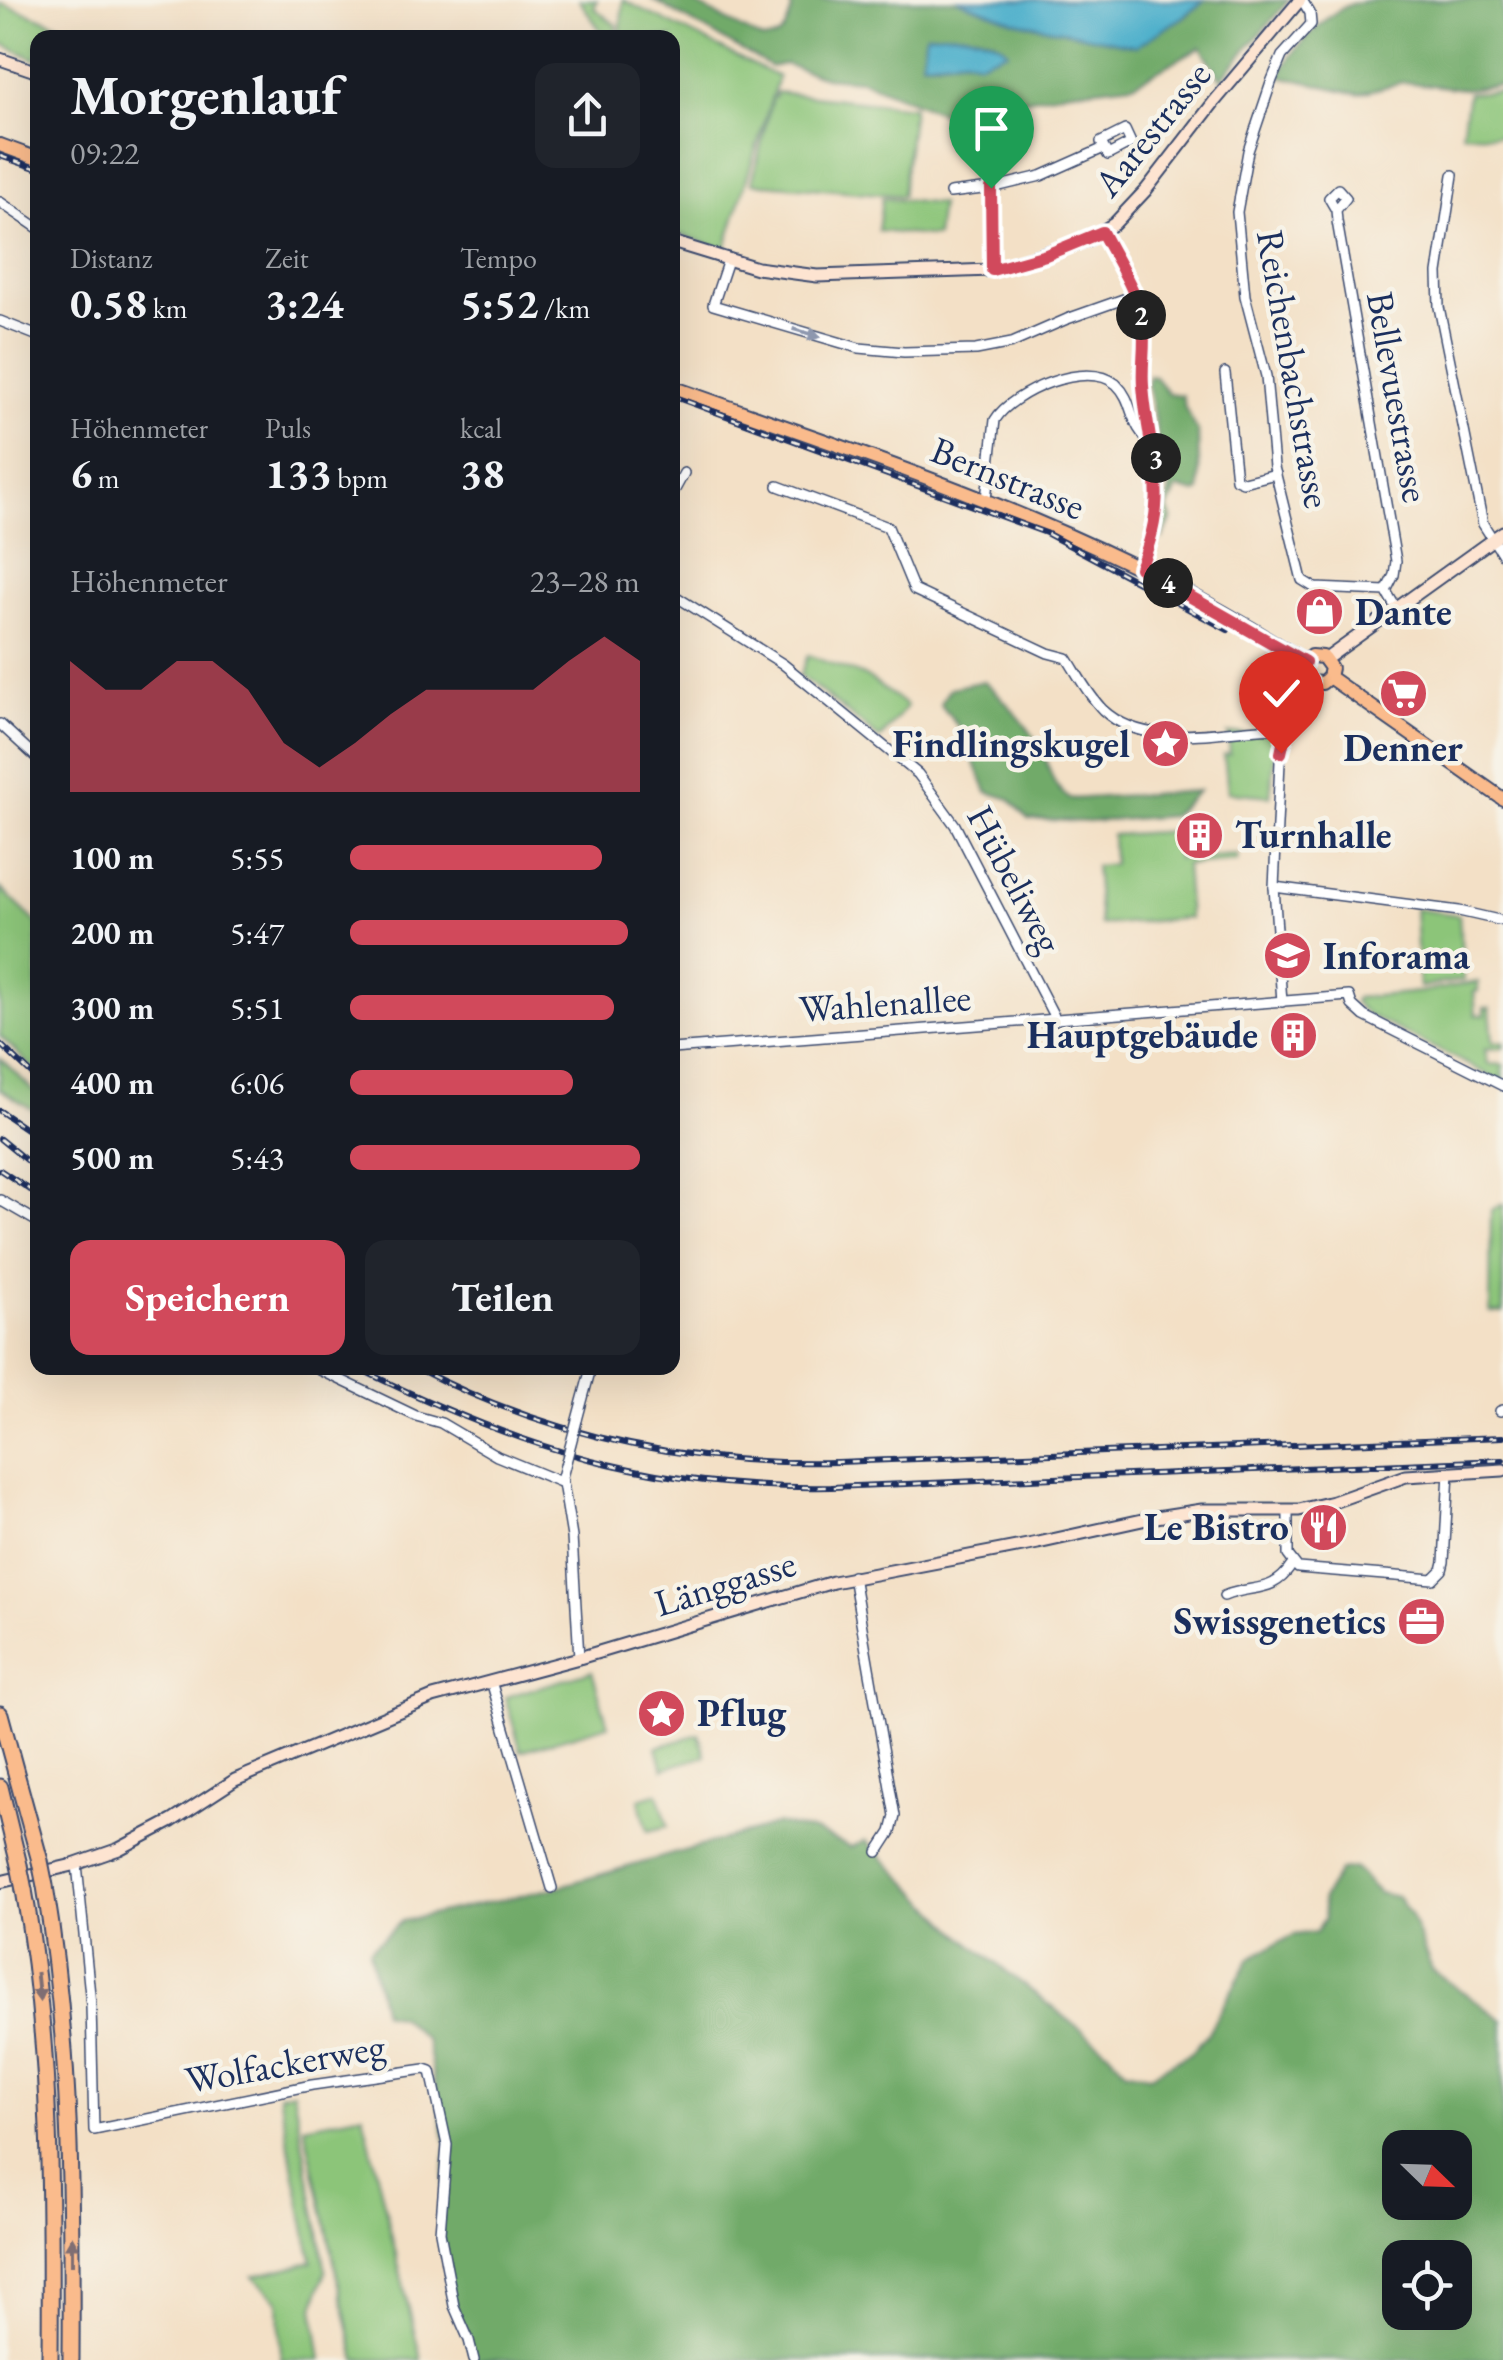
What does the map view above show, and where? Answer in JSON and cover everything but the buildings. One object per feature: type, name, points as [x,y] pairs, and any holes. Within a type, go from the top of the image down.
[{"type":"highway","points":[[0,1714],[40,1861],[60,1986],[68,2093],[71,2360]]},
{"type":"highway","points":[[0,1786],[24,1890],[39,1988],[48,2094],[50,2360]]},
{"type":"main road","points":[[1,145],[30,156]]},
{"type":"main road","name":"Bernstrasse","points":[[680,390],[1062,530],[1140,568],[1305,662]]},
{"type":"main road","points":[[1315,656],[1326,659],[1331,668],[1329,677],[1322,683],[1310,682],[1302,673],[1305,662],[1315,656]]},
{"type":"main road","points":[[1329,677],[1503,799]]},
{"type":"street","name":"Aarestrasse","points":[[680,245],[775,272],[817,276],[958,274],[992,270],[1046,255],[1102,232],[1146,190],[1224,88],[1301,0]]},
{"type":"street","name":"Reichenbachstrasse","points":[[1301,0],[1310,13],[1311,24],[1282,56],[1248,151],[1238,212],[1245,296],[1266,376],[1276,474],[1300,577],[1307,586],[1386,591]]},
{"type":"street","points":[[0,58],[30,69]]},
{"type":"street","points":[[950,193],[1040,176],[1104,148]]},
{"type":"street","points":[[1454,175],[1438,273],[1439,308],[1483,524],[1503,556]]},
{"type":"street","points":[[991,188],[992,270]]},
{"type":"street","points":[[0,202],[30,223]]},
{"type":"street","name":"Bellevuestrasse","points":[[1336,210],[1396,561],[1386,591]]},
{"type":"street","points":[[1102,232],[1135,295],[1143,322],[1143,382],[1157,468],[1156,518],[1140,568]]},
{"type":"street","points":[[728,260],[714,306],[860,348],[922,351],[1000,347],[1135,295]]},
{"type":"street","points":[[0,321],[30,333]]},
{"type":"street","points":[[1225,372],[1236,479],[1243,482],[1276,474]]},
{"type":"street","points":[[986,499],[995,420],[1002,409],[1026,393],[1057,381],[1092,374],[1112,381],[1125,396],[1134,424],[1153,443]]},
{"type":"street","points":[[680,481],[684,473]]},
{"type":"street","points":[[778,486],[888,526],[914,590],[1048,653],[1067,658],[1101,708],[1128,727],[1160,735],[1286,728]]},
{"type":"street","points":[[1326,659],[1503,532]]},
{"type":"street","points":[[1386,591],[1396,608]]},
{"type":"street","name":"Hübeliweg","points":[[680,599],[782,664],[918,774],[955,825],[1056,1020]]},
{"type":"street","points":[[1282,1002],[1274,887],[1280,762],[1286,728],[1310,682]]},
{"type":"street","points":[[0,724],[30,752]]},
{"type":"street","points":[[1274,887],[1459,910],[1503,921]]},
{"type":"street","name":"Wahlenallee","points":[[680,1048],[1350,996],[1364,1016],[1503,1086]]},
{"type":"street","points":[[0,1200],[30,1217]]},
{"type":"street","points":[[331,1375],[416,1416],[441,1423],[497,1456],[562,1483]]},
{"type":"street","points":[[579,1658],[573,1545],[562,1483],[589,1375]]},
{"type":"street","name":"Länggasse","points":[[0,1882],[78,1864],[142,1838],[248,1774],[433,1697],[853,1576],[1188,1512],[1288,1511],[1334,1502],[1406,1476],[1503,1470]]},
{"type":"street","points":[[1288,1511],[1288,1555],[1292,1564],[1312,1572],[1432,1579],[1444,1562],[1450,1472]]},
{"type":"street","points":[[1224,1596],[1267,1588],[1278,1582],[1292,1564]]},
{"type":"street","points":[[853,1576],[894,1810],[893,1828],[878,1852]]},
{"type":"street","points":[[492,1681],[552,1888]]},
{"type":"street","name":"Wolfackerweg","points":[[78,1864],[91,2005],[94,2130],[312,2085],[430,2071],[447,2145],[440,2232],[454,2306],[470,2340],[474,2360]]},
{"type":"green space","points":[[579,0],[597,0],[594,8],[617,26],[616,30],[600,30]]},
{"type":"green space","points":[[623,0],[778,77],[725,250],[680,234],[680,30],[621,30]]},
{"type":"green space","points":[[653,0],[688,0],[763,40],[784,31],[792,9],[787,0],[958,0],[1014,21],[1136,46],[1189,14],[1204,0],[1289,0],[1221,79],[1201,47],[1133,84],[944,114],[861,80],[825,77],[784,64],[771,67]],"holes":[[[926,34],[980,36],[1007,51],[979,62],[965,58],[925,63],[922,62]]]},
{"type":"green space","points":[[1375,0],[1503,0],[1503,85],[1464,89],[1403,82],[1358,94],[1280,76],[1300,45],[1331,16],[1351,4]]},
{"type":"green space","points":[[0,3],[69,30],[30,30],[30,57],[0,43]]},
{"type":"green space","points":[[1503,91],[1503,136],[1462,133],[1468,93]]},
{"type":"green space","points":[[776,92],[913,107],[902,196],[752,183]]},
{"type":"green space","points":[[882,198],[940,204],[936,237],[878,231]]},
{"type":"green space","points":[[1149,376],[1154,376],[1168,393],[1182,395],[1198,432],[1200,491],[1177,488],[1168,509],[1172,518],[1162,540],[1162,516],[1171,486],[1166,482]]},
{"type":"green space","points":[[808,655],[867,677],[907,706],[880,739],[800,675]]},
{"type":"green space","points":[[984,681],[1032,734],[1054,782],[1070,799],[1198,791],[1172,816],[1089,822],[1028,819],[1010,799],[987,792],[961,730],[940,704],[950,688]]},
{"type":"green space","points":[[1274,732],[1277,737],[1270,796],[1228,792],[1224,755],[1230,754],[1228,734]]},
{"type":"green space","points":[[1174,831],[1177,859],[1237,855],[1237,861],[1185,865],[1189,918],[1100,925],[1095,866],[1113,864],[1112,835]]},
{"type":"green space","points":[[0,888],[30,916],[30,1066],[0,1036]]},
{"type":"green space","points":[[1415,909],[1459,915],[1464,980],[1419,987]]},
{"type":"green space","points":[[1478,982],[1478,991],[1474,992],[1476,1015],[1485,1015],[1484,1008],[1490,1008],[1493,1042],[1503,1042],[1503,1048],[1485,1049],[1488,1064],[1503,1065],[1503,1082],[1366,1014],[1354,1002],[1356,998]]},
{"type":"green space","points":[[0,1058],[30,1087],[30,1108],[0,1089]]},
{"type":"green space","points":[[1503,1204],[1503,1313],[1490,1312],[1491,1210]]},
{"type":"green space","points":[[592,1671],[608,1725],[521,1751],[505,1697]]},
{"type":"green space","points":[[699,1734],[706,1756],[663,1769],[657,1747]]},
{"type":"green space","points":[[658,1793],[668,1826],[648,1831],[639,1799]]},
{"type":"green space","points":[[778,1824],[814,1831],[851,1847],[866,1841],[963,1937],[1107,2050],[1125,2070],[1150,2075],[1192,2052],[1207,2034],[1250,1958],[1294,1935],[1316,1932],[1325,1919],[1322,1899],[1340,1870],[1354,1868],[1379,1893],[1398,1897],[1411,1916],[1432,1970],[1503,2020],[1503,2360],[474,2360],[454,2306],[440,2232],[447,2145],[426,2040],[400,2017],[383,2013],[369,1950],[402,1921],[550,1889]]},
{"type":"green space","points":[[293,2091],[326,2271],[314,2307],[322,2360],[281,2360],[279,2301],[253,2276],[312,2262],[279,2094]]},
{"type":"green space","points":[[363,2114],[421,2360],[356,2360],[304,2126]]},
{"type":"water","points":[[958,0],[1204,0],[1137,46],[1014,21]]},
{"type":"water","points":[[953,33],[990,39],[1008,51],[979,62],[965,58],[922,62],[926,34]]},
{"type":"railway","points":[[0,156],[30,166]]},
{"type":"railway","points":[[680,399],[1046,533],[1228,630]]},
{"type":"railway","points":[[0,1044],[30,1072]]},
{"type":"railway","points":[[0,1111],[30,1132]]},
{"type":"railway","points":[[0,1139],[30,1163]]},
{"type":"railway","points":[[0,1170],[30,1190]]},
{"type":"railway","points":[[373,1375],[474,1421],[587,1459],[703,1481],[765,1486],[831,1487],[1503,1460]]},
{"type":"railway","points":[[432,1375],[569,1429],[621,1442],[728,1459],[838,1462],[1503,1437]]},
{"type":"place","name":"Dante","points":[[1320,612]]},
{"type":"place","name":"Denner","points":[[1403,694]]},
{"type":"place","name":"Findlingskugel","points":[[1165,744]]},
{"type":"place","name":"Turnhalle","points":[[1200,835]]},
{"type":"place","name":"Inforama","points":[[1288,956]]},
{"type":"place","name":"Hauptgebäude","points":[[1293,1035]]},
{"type":"place","name":"Le Bistro","points":[[1324,1527]]},
{"type":"place","name":"Swissgenetics","points":[[1421,1621]]},
{"type":"place","name":"Pflug","points":[[662,1713]]},
{"type":"route","points":[[991,188],[992,270],[1046,255],[1102,232],[1135,295],[1143,322],[1143,382],[1158,488],[1156,518],[1140,568],[1305,662],[1302,673],[1310,682],[1288,721],[1281,753]]}]
